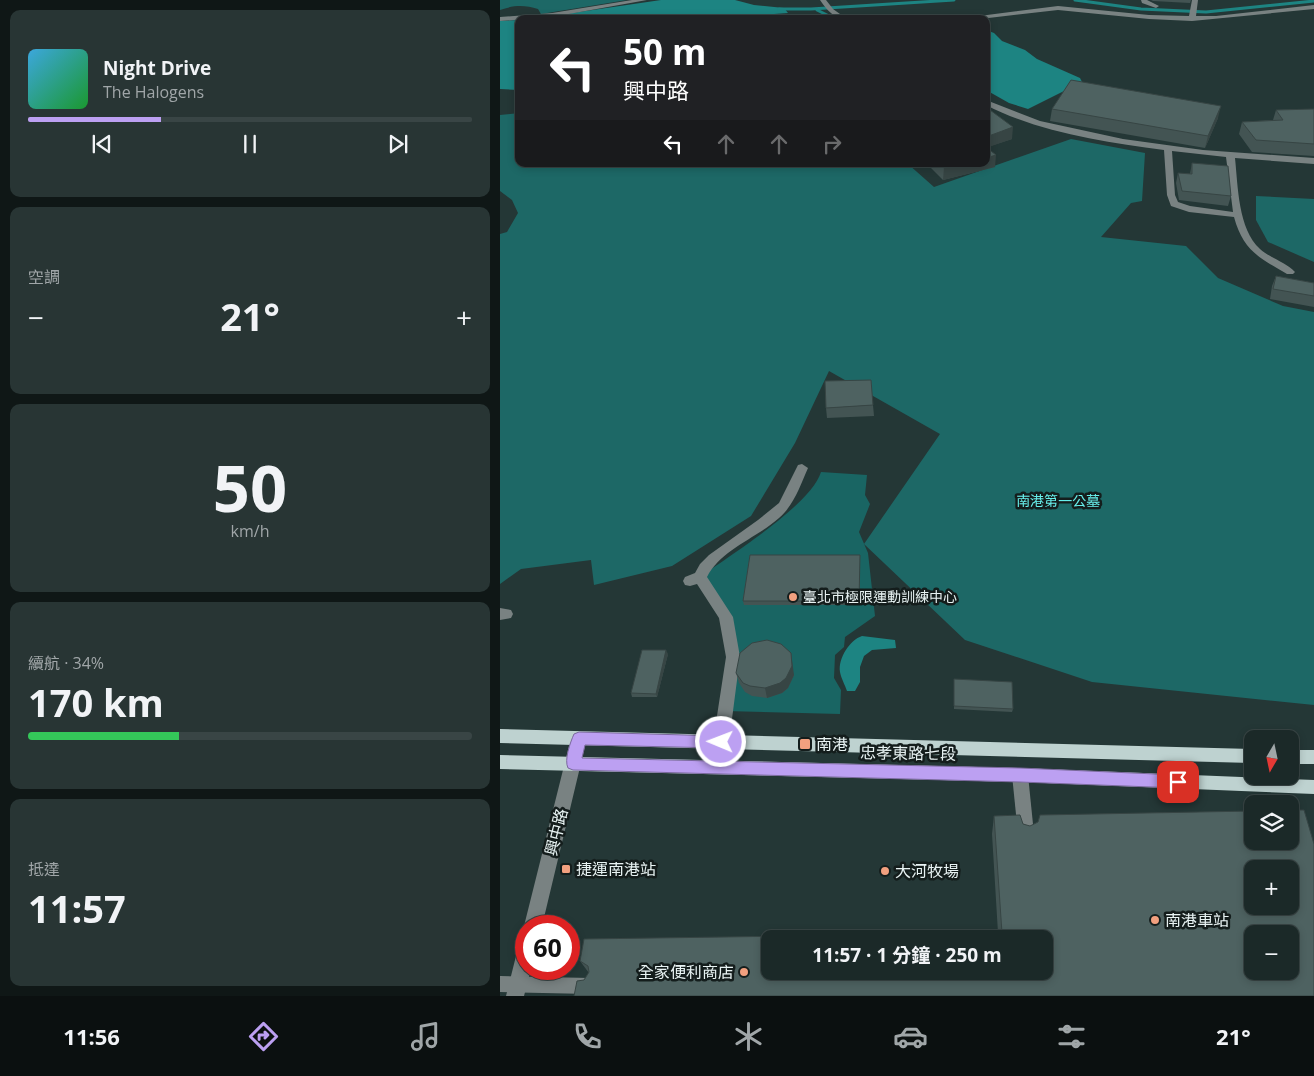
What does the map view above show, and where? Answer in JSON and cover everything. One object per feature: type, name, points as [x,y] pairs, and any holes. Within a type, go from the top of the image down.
[{"type":"main road","name":"忠孝東路七段","points":[[500,736],[1244,756]]},
{"type":"main road","points":[[1299,757],[1314,757]]},
{"type":"main road","name":"忠孝東路七段","points":[[500,762],[1020,775],[1314,787]]},
{"type":"street","points":[[552,15],[644,0]]},
{"type":"street","points":[[1049,0],[1058,8]]},
{"type":"street","points":[[1144,0],[1144,2],[1156,6]]},
{"type":"street","points":[[1193,14],[1195,0]]},
{"type":"street","points":[[827,5],[839,15]]},
{"type":"street","points":[[990,16],[1058,8],[1193,14],[1216,18],[1314,7]]},
{"type":"street","points":[[500,19],[515,18]]},
{"type":"street","points":[[990,104],[1004,112],[1039,123],[1113,140],[1168,149],[1314,161]]},
{"type":"street","points":[[1168,149],[1171,195],[1174,204],[1189,209],[1239,215]]},
{"type":"street","points":[[1230,155],[1239,215],[1247,238],[1252,246],[1265,257],[1290,272]]},
{"type":"street","points":[[721,742],[734,657],[726,617],[695,579],[702,568],[719,554],[770,519],[783,505],[802,468]]},
{"type":"street","name":"興中路","points":[[536,915],[579,738]]},
{"type":"street","points":[[1020,775],[1026,834]]},
{"type":"street","points":[[515,996],[519,980]]},
{"type":"street","points":[[500,984],[590,986]]},
{"type":"shaded area","points":[[661,0],[735,0],[754,5],[784,8],[788,13],[773,15],[558,15]]},
{"type":"shaded area","points":[[515,20],[515,90],[500,89],[500,21]]},
{"type":"shaded area","points":[[990,32],[1002,41],[1025,50],[1037,59],[1080,78],[1082,82],[1028,109],[1009,103],[990,92]]},
{"type":"shaded area","name":"臺北市極限運動訓練中心","points":[[821,472],[867,475],[865,495],[870,504],[859,532],[868,553],[875,616],[845,637],[844,647],[835,655],[834,678],[841,690],[840,714],[725,711],[733,657],[726,617],[700,577],[786,514],[814,485]]},
{"type":"shaded area","points":[[862,636],[895,640],[896,648],[872,650],[864,656],[860,667],[860,682],[855,691],[847,691],[840,672],[841,661],[849,645]]},
{"type":"green space","points":[[500,0],[627,0],[541,14],[538,9],[524,6],[500,10]]},
{"type":"green space","name":"南港第一公墓","points":[[515,113],[515,167],[911,167],[934,187],[1071,139],[1145,153],[1142,201],[1131,203],[1101,237],[1186,246],[1218,278],[1283,306],[1314,312],[1314,705],[1092,682],[965,640],[864,544],[940,434],[829,371],[795,443],[751,516],[672,566],[594,585],[591,560],[521,569],[500,584],[500,234],[507,232],[518,213],[512,200],[500,191],[500,115]]},
{"type":"green space","points":[[1256,196],[1314,199],[1314,262],[1268,242],[1256,220]]},
{"type":"building","points":[[1071,80],[1221,106],[1208,136],[1052,109]]},
{"type":"building","points":[[1314,109],[1314,144],[1256,140],[1242,122],[1283,120],[1276,110]]},
{"type":"building","points":[[990,110],[1013,127],[990,136]]},
{"type":"building","points":[[990,150],[996,155],[990,157]]},
{"type":"building","points":[[1192,163],[1228,166],[1231,196],[1182,191],[1178,173],[1192,174]]},
{"type":"building","points":[[1276,276],[1314,283],[1314,296],[1273,289]]},
{"type":"building","points":[[871,380],[873,405],[826,408],[825,381]]},
{"type":"building","points":[[750,555],[860,555],[859,601],[743,601]]},
{"type":"building","points":[[767,640],[781,644],[791,653],[792,666],[786,678],[780,683],[765,688],[743,683],[736,673],[740,653],[752,643]]},
{"type":"building","points":[[642,650],[666,650],[656,694],[631,693]]},
{"type":"building","points":[[954,679],[1012,682],[1013,709],[954,706]]},
{"type":"building","name":"南港車站","points":[[1299,810],[1304,810],[1314,844],[1314,996],[574,996],[577,981],[584,980],[589,972],[588,966],[580,961],[584,939],[761,936],[761,980],[1053,980],[1053,930],[1002,930],[994,816],[1020,815],[1023,824],[1030,826],[1038,822],[1040,815],[1244,811],[1244,850],[1299,850]]},
{"type":"waterway","points":[[779,9],[811,9],[954,0]]},
{"type":"waterway","points":[[1075,0],[1141,9],[1206,12],[1314,1]]},
{"type":"waterway","points":[[817,10],[827,15]]},
{"type":"place","name":"臺北市極限運動訓練中心","points":[[793,597]]},
{"type":"place","name":"南港","points":[[805,744]]},
{"type":"place","name":"捷運南港站","points":[[566,869]]},
{"type":"place","name":"大河牧場","points":[[885,871]]},
{"type":"place","name":"南港車站","points":[[1155,920]]},
{"type":"place","name":"全家便利商店","points":[[744,972]]},
{"type":"route","points":[[721,742],[579,738],[573,764],[1020,775],[1178,782]]}]
